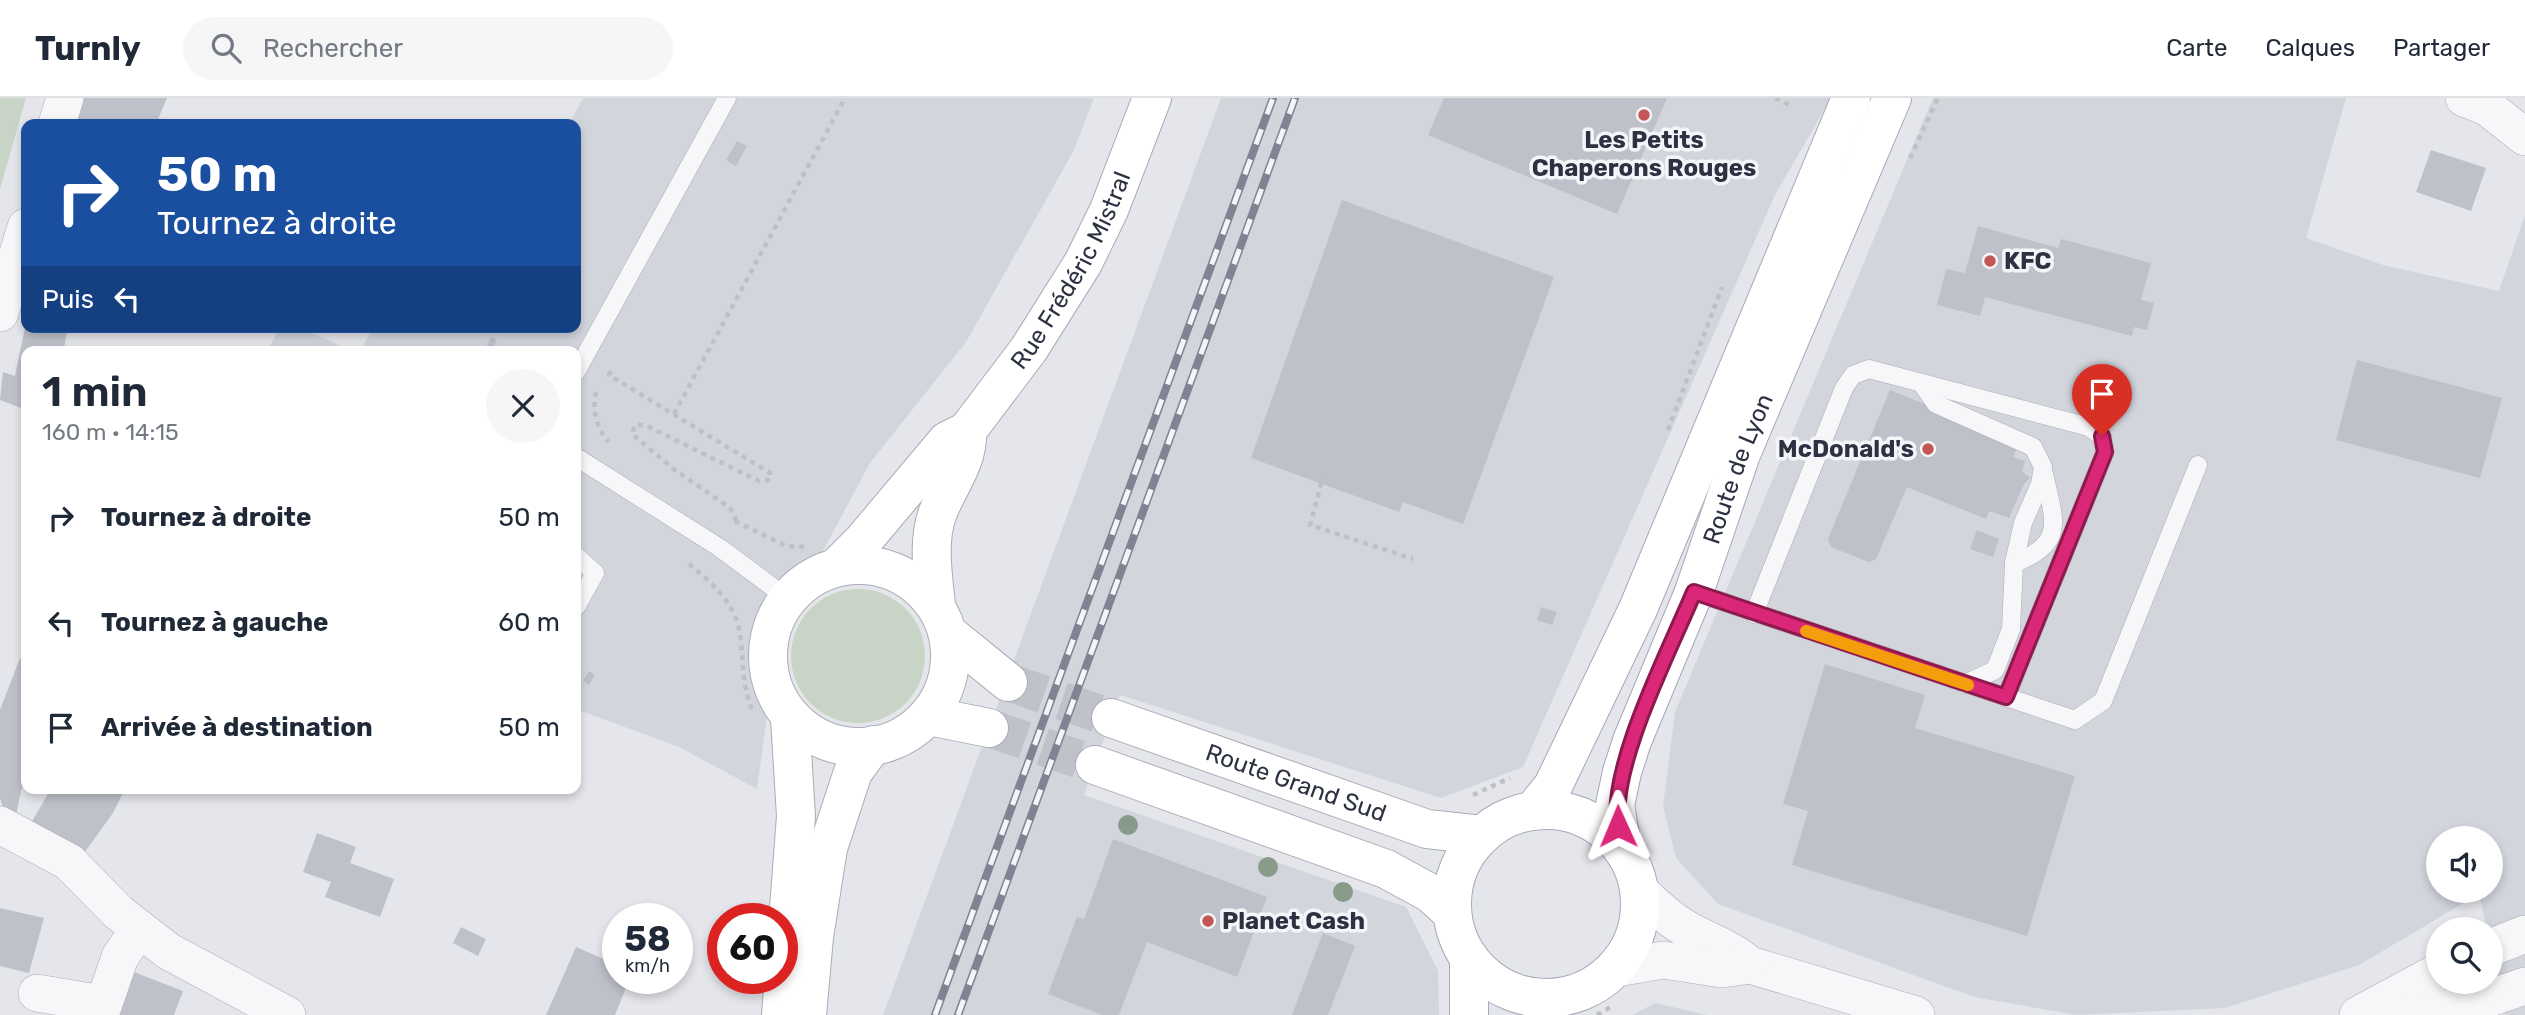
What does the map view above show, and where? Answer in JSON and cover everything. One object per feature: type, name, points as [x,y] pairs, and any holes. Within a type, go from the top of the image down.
[{"type":"main road","name":"Rue Frédéric Mistral","points":[[823,557],[862,542],[947,441],[967,431],[1029,349],[1083,263],[1128,166],[1152,98]]},
{"type":"main road","name":"Route de Lyon","points":[[1533,811],[1553,786],[1637,609],[1851,98]]},
{"type":"main road","name":"Route de Lyon","points":[[1622,847],[1615,805],[1622,772],[1694,592],[1741,454],[1892,98]]},
{"type":"main road","name":"Rue Frédéric Mistral","points":[[943,620],[933,534],[937,514],[968,450],[967,431]]},
{"type":"main road","points":[[781,1015],[796,816],[773,717],[776,694],[768,660],[772,625],[787,598],[823,557],[895,574],[1008,682]]},
{"type":"main road","points":[[773,717],[831,743],[873,746],[904,736],[929,716],[952,664],[943,620]]},
{"type":"main road","points":[[929,716],[989,728]]},
{"type":"main road","name":"Route Grand Sud","points":[[1111,718],[1427,829],[1482,835]]},
{"type":"main road","points":[[807,1015],[814,937],[828,848],[853,772],[873,746]]},
{"type":"main road","name":"Route Grand Sud","points":[[1095,765],[1386,869],[1430,893],[1451,912]]},
{"type":"main road","points":[[1469,958],[1503,988],[1542,1007],[1586,991],[1606,979],[1617,968],[1636,931],[1641,905],[1639,890],[1622,847],[1594,822],[1554,810],[1533,811],[1501,822],[1469,848],[1455,875],[1451,912],[1469,958],[1469,1015]]},
{"type":"street","points":[[59,119],[65,98]]},
{"type":"street","points":[[2463,98],[2487,107],[2525,137]]},
{"type":"street","points":[[0,313],[21,244]]},
{"type":"street","points":[[0,825],[69,862],[139,929],[168,951],[287,1015]]},
{"type":"street","points":[[1639,890],[1690,932],[1731,948],[1750,965],[1916,1015]]},
{"type":"street","points":[[37,993],[102,1010],[120,957],[139,929]]},
{"type":"street","points":[[2503,943],[2525,934]]},
{"type":"street","points":[[1617,968],[1663,960],[1723,969],[1750,965]]},
{"type":"street","points":[[2358,1015],[2426,978]]},
{"type":"street","points":[[2412,1015],[2478,1002],[2525,986]]},
{"type":"lane","points":[[581,363],[723,99]]},
{"type":"lane","points":[[1754,614],[1844,388],[1853,375],[1869,369],[2090,427],[2102,436],[2105,452],[2006,697]]},
{"type":"lane","points":[[1922,384],[1936,404],[2033,447],[2043,467],[2054,520],[2051,536],[2038,555],[2014,563]]},
{"type":"lane","points":[[581,460],[720,548],[787,598]]},
{"type":"lane","points":[[1694,592],[2075,720],[2103,701],[2198,465]]},
{"type":"lane","points":[[1965,684],[1995,670],[2011,629],[2014,563],[2023,523],[2040,484],[2043,467]]},
{"type":"lane","points":[[581,561],[594,573],[581,598]]},
{"type":"path","points":[[674,414],[845,98]]},
{"type":"path","points":[[1775,98],[1792,106]]},
{"type":"path","points":[[1663,443],[1722,288]]},
{"type":"path","points":[[614,363],[609,375],[599,379],[593,405],[598,426],[606,441],[615,447]]},
{"type":"path","points":[[609,375],[770,473],[769,480],[759,481],[645,425],[635,425],[632,433],[676,470],[730,508],[737,522]]},
{"type":"path","points":[[1324,473],[1310,525],[1413,559]]},
{"type":"path","points":[[727,516],[786,546],[823,557]]},
{"type":"path","points":[[702,575],[726,600],[737,620],[744,691],[773,717]]},
{"type":"path","points":[[1470,796],[1517,774]]},
{"type":"shaded area","points":[[583,98],[1094,98],[1073,152],[966,342],[870,463],[778,635],[757,789],[679,747],[581,711],[581,346],[363,346],[370,333],[581,333],[581,119],[572,119]]},
{"type":"shaded area","points":[[1221,98],[1831,98],[1775,195],[1523,767],[1441,798],[1120,695],[1084,795],[1406,907],[1438,971],[1439,1015],[883,1015]]},
{"type":"shaded area","points":[[1933,98],[2346,98],[2306,238],[2383,265],[2499,291],[2525,215],[2525,1015],[2505,1015],[2500,994],[2503,994],[2503,917],[2484,917],[2481,903],[2503,903],[2503,826],[2426,826],[2426,903],[2464,903],[2440,917],[2426,917],[2426,925],[2359,965],[2225,1008],[2076,1015],[1974,997],[1718,904],[1676,858],[1663,806],[1675,712]]},
{"type":"shaded area","points":[[277,333],[312,333],[342,346],[270,346]]},
{"type":"shaded area","points":[[1655,1003],[1707,1015],[1632,1015]]},
{"type":"green space","points":[[0,98],[26,98],[0,189]]},
{"type":"green space","points":[[858,589],[884,594],[905,609],[920,630],[925,656],[920,682],[905,703],[884,718],[858,723],[832,718],[811,703],[796,682],[791,656],[796,630],[811,609],[832,594]]},
{"type":"building","points":[[84,98],[167,98],[158,119],[78,119]]},
{"type":"building","points":[[1444,98],[1667,98],[1617,214],[1428,135]]},
{"type":"building","points":[[737,141],[747,146],[736,166],[726,160]]},
{"type":"building","points":[[2431,150],[2486,168],[2471,211],[2416,192]]},
{"type":"building","points":[[1342,200],[1554,277],[1463,524],[1403,502],[1399,512],[1251,458]]},
{"type":"building","points":[[1978,226],[2058,248],[2061,239],[2151,263],[2141,300],[2154,303],[2147,330],[2134,327],[2132,336],[1985,297],[1980,316],[1937,305],[1946,269],[1965,273]]},
{"type":"building","points":[[24,333],[67,333],[64,346],[21,346]]},
{"type":"building","points":[[491,337],[497,340],[494,346],[487,346]]},
{"type":"building","points":[[21,347],[21,408],[0,400],[3,372],[15,376]]},
{"type":"building","points":[[2357,360],[2502,398],[2480,478],[2336,440]]},
{"type":"building","points":[[1890,390],[2019,442],[2013,457],[2025,461],[2022,471],[2030,478],[2024,484],[2009,518],[1989,511],[1986,519],[1907,487],[1876,559],[1869,562],[1831,547],[1828,539]]},
{"type":"building","points":[[1977,530],[1999,539],[1993,557],[1970,549]]},
{"type":"building","points":[[1541,607],[1557,612],[1552,625],[1537,620]]},
{"type":"building","points":[[21,658],[21,792],[16,815],[3,808],[0,798],[0,710]]},
{"type":"building","points":[[1825,664],[1925,695],[1915,728],[2075,776],[2027,936],[1792,865],[1808,811],[1783,804]]},
{"type":"building","points":[[589,671],[595,675],[589,685],[583,681]]},
{"type":"building","points":[[48,794],[122,794],[113,813],[84,853],[31,823]]},
{"type":"building","points":[[317,833],[356,847],[350,863],[394,879],[380,917],[325,897],[331,882],[303,872]]},
{"type":"building","points":[[1113,839],[1267,897],[1237,977],[1147,942],[1119,1015],[1102,1015],[1048,994],[1077,917],[1084,919]]},
{"type":"building","points":[[0,908],[44,918],[29,973],[0,966]]},
{"type":"building","points":[[461,927],[486,939],[478,956],[453,943]]},
{"type":"building","points":[[1323,933],[1355,946],[1328,1015],[1292,1015]]},
{"type":"building","points":[[576,947],[602,958],[602,994],[624,994],[615,1015],[546,1015]]},
{"type":"building","points":[[131,971],[183,991],[174,1015],[114,1015]]},
{"type":"tunnel","points":[[1008,682],[1111,718]]},
{"type":"tunnel","points":[[989,728],[1095,765]]},
{"type":"railway","points":[[935,1015],[1273,98]]},
{"type":"railway","points":[[958,1015],[1295,98]]},
{"type":"slow traffic","points":[[1806,631],[1968,685]]},
{"type":"place","name":"Les Petits Chaperons Rouges","points":[[1644,115]]},
{"type":"place","name":"KFC","points":[[1990,261]]},
{"type":"place","name":"McDonald's","points":[[1928,449]]},
{"type":"place","name":"Planet Cash","points":[[1208,921]]},
{"type":"route","points":[[1618,826],[1615,805],[1632,741],[1694,592],[2006,697],[2105,452],[2102,436]]}]
